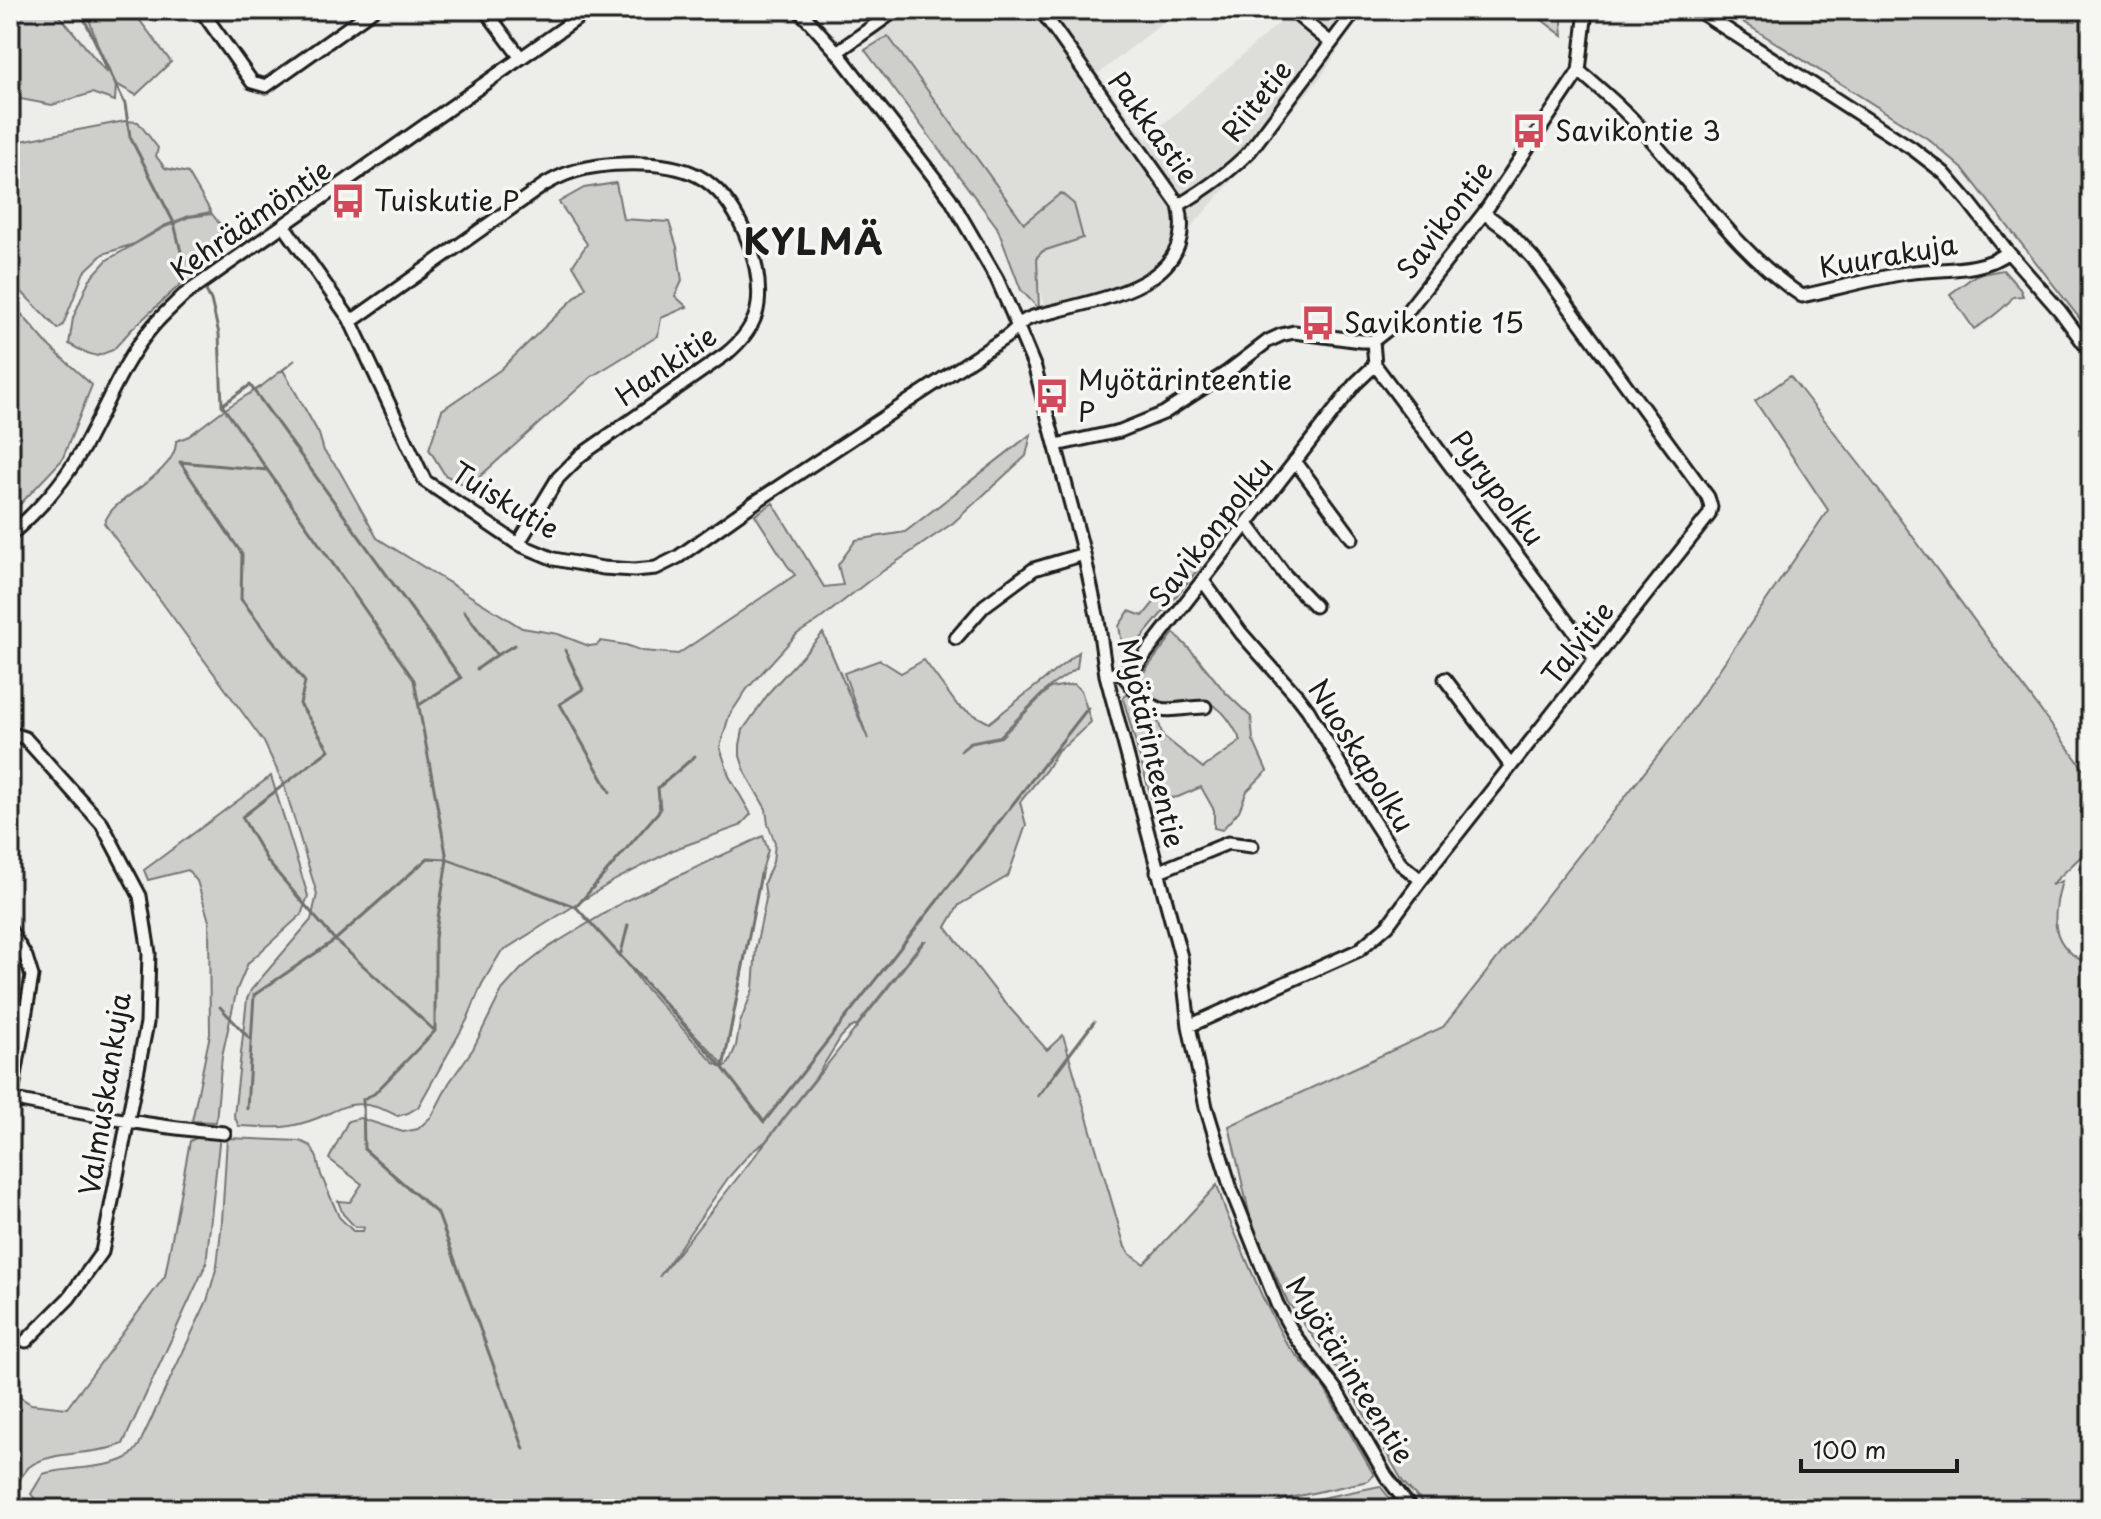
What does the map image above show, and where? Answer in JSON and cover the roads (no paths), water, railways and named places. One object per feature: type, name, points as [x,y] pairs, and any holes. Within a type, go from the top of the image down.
[{"type":"street","points":[[201,10],[252,82],[266,86],[373,10]]},
{"type":"street","points":[[485,10],[521,58]]},
{"type":"street","name":"Kehräämöntie","points":[[10,535],[30,518],[71,467],[126,365],[153,326],[184,295],[589,10]]},
{"type":"street","name":"Myötärinteentie","points":[[799,10],[837,52],[950,198],[997,279],[1019,328],[1035,368],[1084,554],[1106,675],[1181,957],[1189,1026],[1206,1107],[1231,1189],[1277,1304],[1295,1336],[1336,1390],[1386,1476],[1411,1509]]},
{"type":"street","points":[[837,52],[896,10]]},
{"type":"street","name":"Pakkastie","points":[[1019,328],[1025,320],[1124,293],[1147,282],[1178,247],[1182,228],[1179,205],[1041,10]]},
{"type":"street","points":[[1291,10],[1331,43]]},
{"type":"street","name":"Riitetie","points":[[1179,205],[1213,185],[1242,159],[1356,10]]},
{"type":"street","points":[[1579,71],[1586,10]]},
{"type":"street","points":[[1697,10],[1913,149],[1944,173],[2060,311],[2091,353]]},
{"type":"street","name":"Savikontie","points":[[1373,341],[1402,318],[1484,213],[1579,71]]},
{"type":"street","name":"Kuurakuja","points":[[1579,71],[1636,123],[1749,254],[1802,296],[1904,273],[1997,261],[2008,252]]},
{"type":"street","name":"Hankitie","points":[[349,318],[356,318],[544,185],[566,174],[607,165],[656,166],[698,176],[723,197],[741,223],[756,266],[758,306],[750,326],[739,344],[726,354],[581,455],[558,478],[518,544]]},
{"type":"street","name":"Talvitie","points":[[1189,1026],[1359,950],[1388,925],[1709,515],[1711,507],[1708,497],[1533,258],[1507,230],[1484,213]]},
{"type":"street","name":"Tuiskutie","points":[[284,226],[349,318],[425,481],[518,544],[554,559],[603,568],[656,568],[678,557],[757,501],[1019,328]]},
{"type":"street","points":[[1056,445],[1120,431],[1164,413],[1281,335],[1294,332],[1373,341],[1375,365]]},
{"type":"street","name":"Pyrypolku","points":[[1375,365],[1595,659]]},
{"type":"street","name":"Savikonpolku","points":[[1121,673],[1137,665],[1355,384],[1375,365]]},
{"type":"street","points":[[1295,461],[1352,538]]},
{"type":"street","points":[[1247,524],[1285,575],[1315,606]]},
{"type":"street","points":[[956,638],[984,606],[1034,569],[1084,554]]},
{"type":"street","name":"Nuoskapolku","points":[[1203,581],[1241,633],[1308,710],[1401,864],[1421,880]]},
{"type":"street","points":[[1106,675],[1121,673],[1139,694],[1161,711],[1205,707]]},
{"type":"street","points":[[1445,679],[1511,766]]},
{"type":"street","name":"Valmuskankuja","points":[[10,733],[25,738],[102,824],[140,896],[149,953],[147,1023],[102,1252],[69,1298],[26,1341]]},
{"type":"street","points":[[1157,872],[1228,843],[1252,846]]},
{"type":"street","points":[[10,930],[26,957],[32,976],[10,1101],[129,1122],[224,1133]]},
{"type":"waterway","points":[[80,10],[125,104],[130,137],[174,223],[181,252],[199,279]]},
{"type":"waterway","points":[[203,285],[211,300],[219,334],[222,405],[414,680],[447,859],[435,938],[435,1031],[374,1094],[363,1099],[364,1149],[438,1214],[524,1449]]},
{"type":"waterway","points":[[222,405],[250,385],[461,678],[419,705]]},
{"type":"waterway","points":[[267,470],[180,462],[242,554],[241,599],[305,682],[300,704],[329,750],[242,817],[268,862],[335,940],[435,1031]]},
{"type":"waterway","points":[[464,611],[497,655],[515,645]]},
{"type":"waterway","points":[[565,650],[583,689],[560,704],[610,792]]},
{"type":"waterway","points":[[477,669],[497,655]]},
{"type":"waterway","points":[[723,1068],[764,1122],[1088,708]]},
{"type":"waterway","points":[[247,1109],[254,995],[335,940],[428,858],[447,859],[576,907],[660,810],[658,788],[695,756]]},
{"type":"waterway","points":[[576,907],[723,1068],[761,874]]},
{"type":"waterway","points":[[621,953],[628,925]]},
{"type":"waterway","points":[[220,1007],[250,1039]]},
{"type":"waterway","points":[[1038,1096],[1094,1022]]},
{"type":"place","name":"Savikontie 3","points":[[1529,131]]},
{"type":"place","name":"Tuiskutie P","points":[[348,201]]},
{"type":"place","name":"Savikontie 15","points":[[1318,323]]},
{"type":"place","name":"Myötärinteentie P","points":[[1052,396]]},
{"type":"district","name":"KYLMÄ","points":[[814,242]]}]
